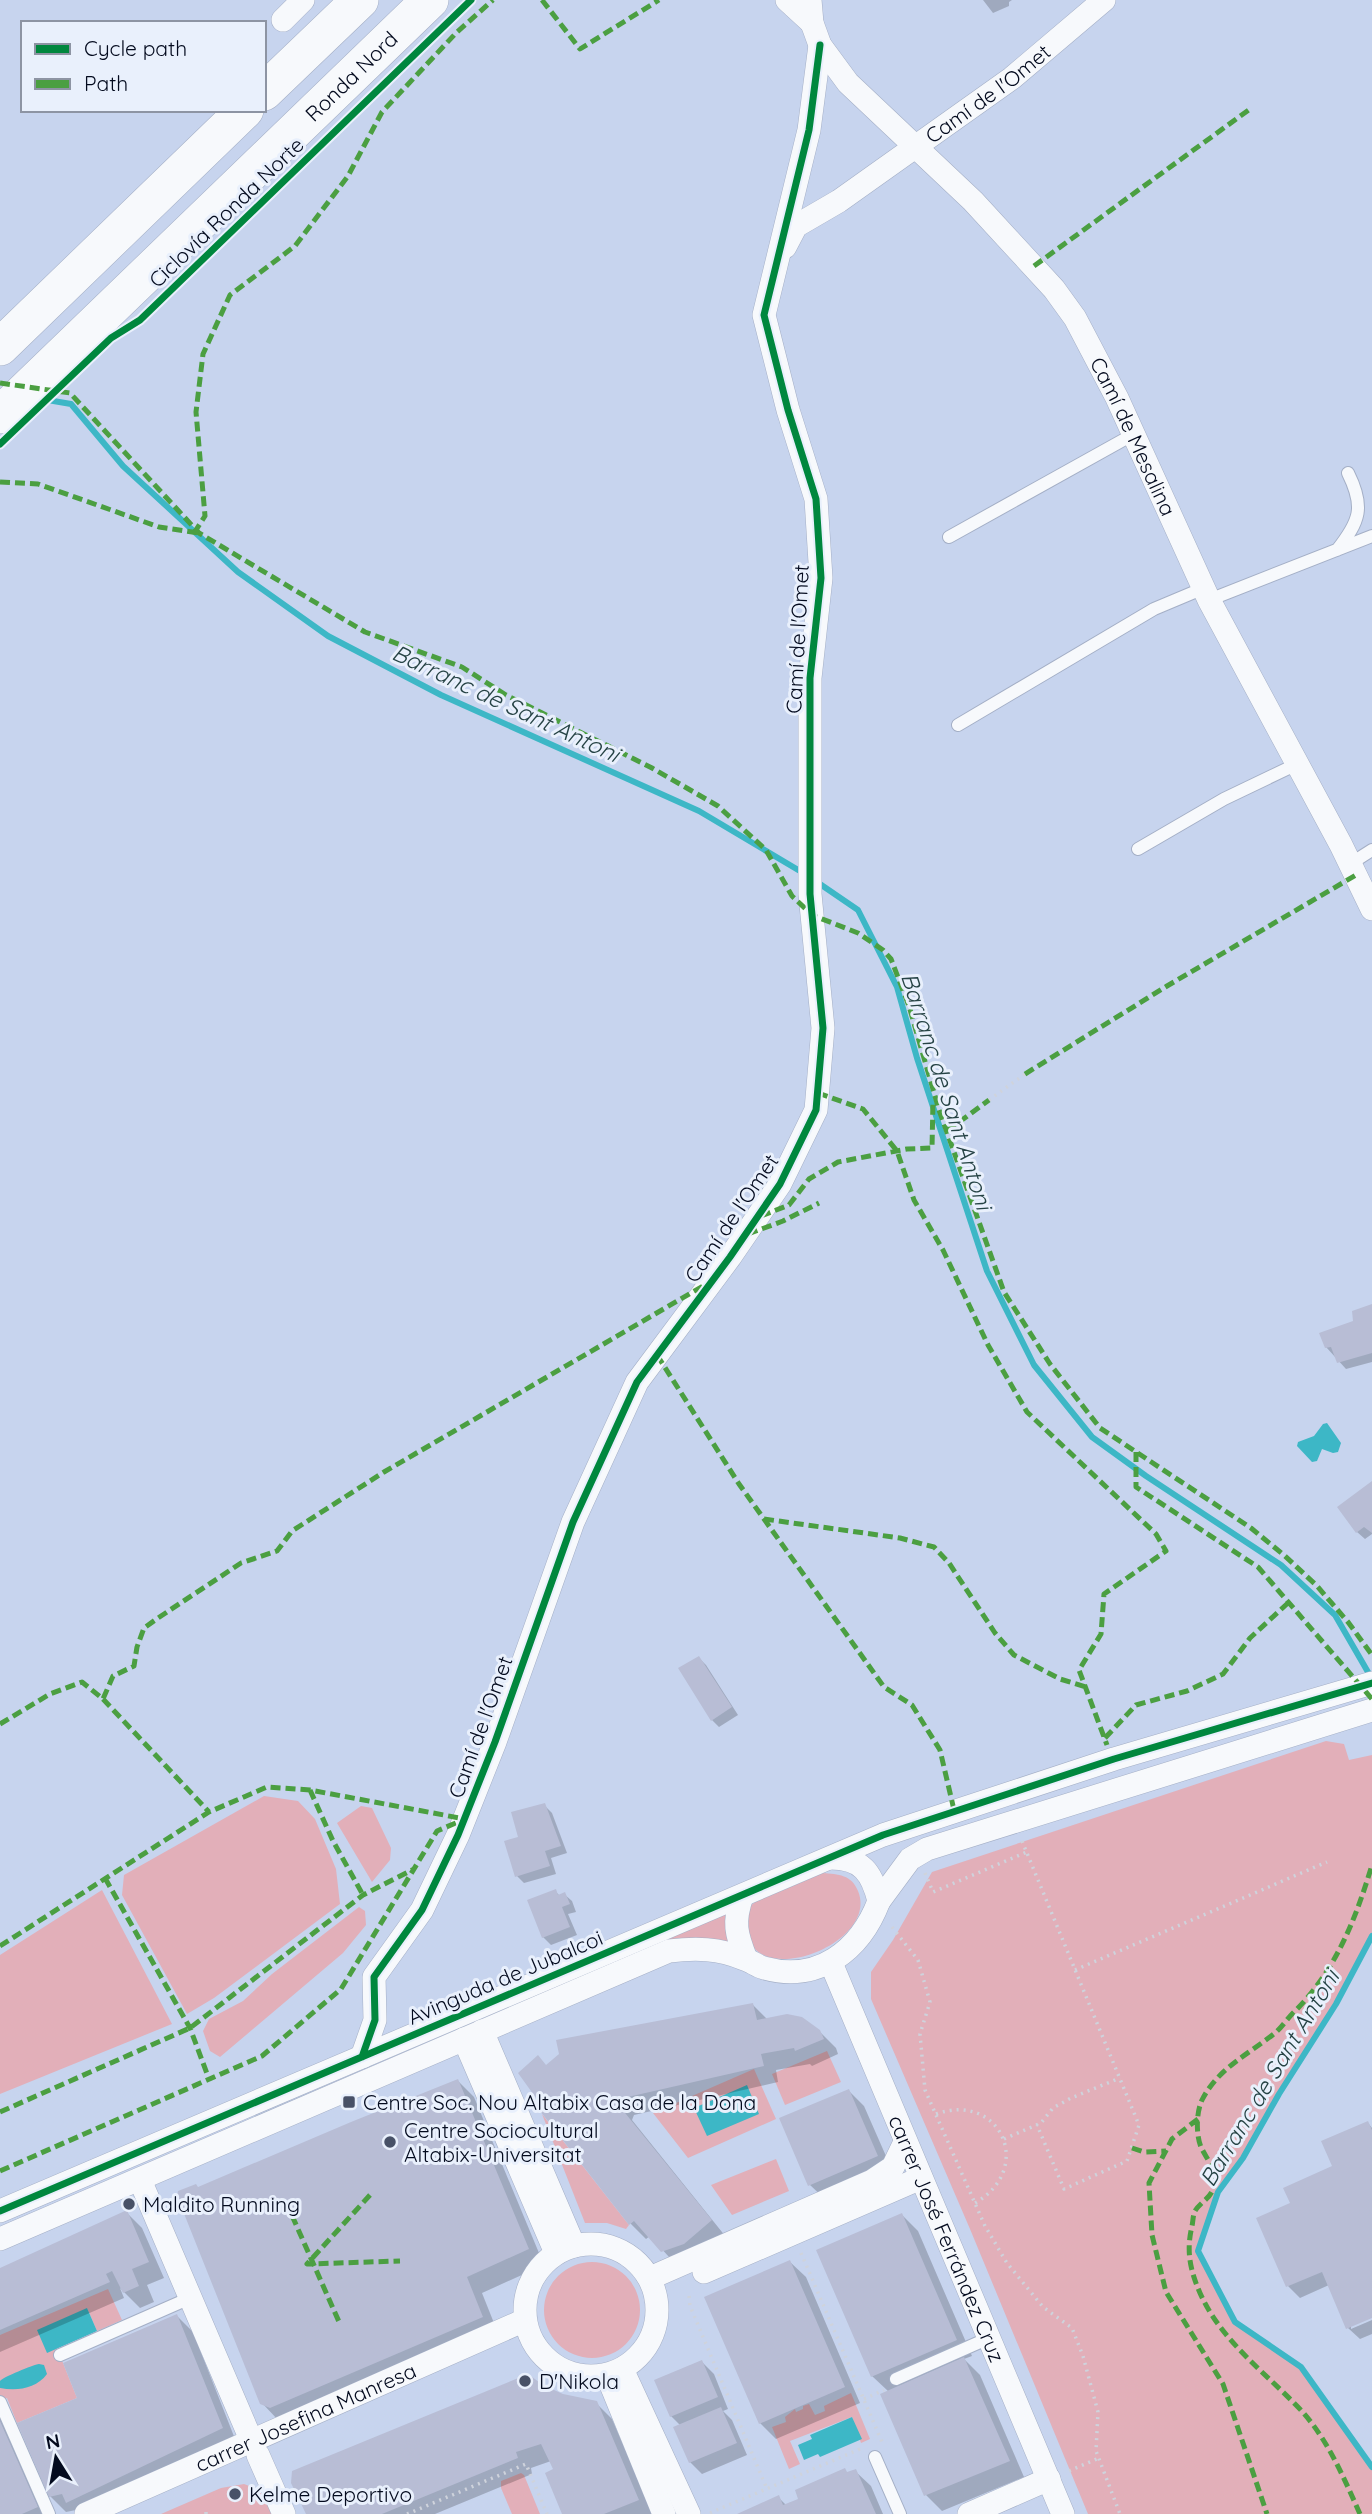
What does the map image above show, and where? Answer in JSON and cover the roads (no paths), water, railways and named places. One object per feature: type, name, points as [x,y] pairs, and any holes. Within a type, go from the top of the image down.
[{"type":"main road","points":[[266,90],[360,0]]},
{"type":"main road","name":"Ronda Nord","points":[[0,415],[430,0]]},
{"type":"main road","points":[[0,347],[243,112]]},
{"type":"street","points":[[283,20],[303,0]]},
{"type":"street","name":"Camí de Mesalina","points":[[787,0],[816,34],[848,83],[973,201],[1054,289],[1075,318],[1134,435],[1206,594],[1372,909]]},
{"type":"street","name":"Camí de l'Omet","points":[[362,2057],[375,2020],[374,1977],[422,1910],[458,1835],[495,1742],[573,1522],[637,1382],[780,1184],[816,1110],[823,1028],[810,894],[809,843],[810,678],[821,579],[816,499],[788,410],[764,315],[809,130],[816,34],[810,0]]},
{"type":"street","name":"Camí de l'Omet","points":[[776,264],[796,226],[839,201],[914,145],[1012,78],[1104,0]]},
{"type":"street","name":"Avinguda de Jubalcoi","points":[[0,2211],[883,1835],[1114,1759],[1372,1683]]},
{"type":"street","points":[[831,1963],[849,1947],[868,1922],[879,1901],[910,1859],[927,1849],[1372,1710]]},
{"type":"street","points":[[831,1858],[845,1858],[858,1863],[873,1880],[879,1901]]},
{"type":"street","points":[[741,1896],[736,1915],[737,1936],[746,1959]]},
{"type":"street","name":"Avinguda de Jubalcoi","points":[[0,2239],[669,1951],[691,1948],[720,1950],[746,1959],[760,1968],[775,1970],[802,1971],[831,1963]]},
{"type":"street","name":"carrer José Ferrández Cruz","points":[[831,1963],[989,2338],[1054,2477],[1063,2514]]},
{"type":"street","points":[[374,2007],[384,2020],[401,2030],[421,2032]]},
{"type":"street","points":[[473,2035],[565,2249]]},
{"type":"street","points":[[653,2285],[872,2181],[893,2167],[905,2142]]},
{"type":"street","points":[[653,2285],[921,2178]]},
{"type":"street","points":[[140,2180],[284,2514]]},
{"type":"street","points":[[878,2197],[915,2198],[933,2206]]},
{"type":"street","points":[[603,2244],[618,2249],[631,2256],[653,2285],[657,2323],[652,2337],[635,2360],[615,2372],[586,2376],[554,2365],[539,2352],[527,2328],[526,2293],[533,2277],[542,2264],[565,2249],[603,2244]]},
{"type":"street","name":"carrer Josefina Manresa","points":[[121,2514],[255,2448],[527,2328]]},
{"type":"street","points":[[615,2372],[664,2514]]},
{"type":"street","points":[[615,2372],[688,2514]]},
{"type":"street","name":"carrer Josefina Manresa","points":[[86,2514],[255,2448]]},
{"type":"street","points":[[969,2514],[1054,2477]]},
{"type":"lane","points":[[949,537],[1134,435]]},
{"type":"lane","points":[[1337,550],[1353,530],[1359,511],[1357,491],[1349,473]]},
{"type":"lane","points":[[958,724],[1154,609],[1206,594],[1372,536]]},
{"type":"lane","points":[[1138,849],[1224,799],[1297,764]]},
{"type":"lane","points":[[1350,863],[1372,850]]},
{"type":"lane","points":[[60,2355],[190,2298]]},
{"type":"lane","points":[[896,2379],[989,2338]]},
{"type":"lane","points":[[0,2402],[49,2514]]},
{"type":"lane","points":[[877,2451],[900,2514]]},
{"type":"water","points":[[1327,1423],[1341,1443],[1338,1452],[1322,1449],[1317,1461],[1312,1462],[1297,1446],[1298,1442],[1314,1436],[1323,1424]]},
{"type":"water","points":[[747,2085],[759,2114],[707,2136],[694,2108]]},
{"type":"water","points":[[87,2308],[97,2331],[47,2353],[37,2330]]},
{"type":"water","points":[[39,2364],[44,2365],[47,2374],[37,2383],[19,2389],[0,2388],[2,2379]]},
{"type":"water","points":[[852,2417],[862,2439],[820,2457],[818,2454],[804,2460],[798,2445],[812,2439],[810,2435]]},
{"type":"waterway","name":"Barranc de Sant Antoni","points":[[36,398],[71,404],[123,466],[238,572],[328,636],[441,695],[699,811],[805,874]]},
{"type":"waterway","name":"Barranc de Sant Antoni","points":[[817,882],[858,910],[897,987],[917,1058],[987,1271],[1034,1365],[1092,1437],[1281,1565],[1335,1615],[1372,1679]]},
{"type":"waterway","name":"Barranc de Sant Antoni","points":[[1372,1936],[1336,2004],[1279,2094],[1243,2158],[1218,2192],[1198,2251],[1235,2322],[1301,2367],[1372,2467]]},
{"type":"place","name":"Centre Soc. Nou Altabix Casa de la Dona","points":[[349,2102]]},
{"type":"place","name":"Centre Sociocultural Altabix-Universitat","points":[[390,2142]]},
{"type":"place","name":"Maldito Running","points":[[129,2204]]},
{"type":"place","name":"D'Nikola","points":[[525,2381]]},
{"type":"place","name":"Kelme Deportivo","points":[[235,2494]]}]
